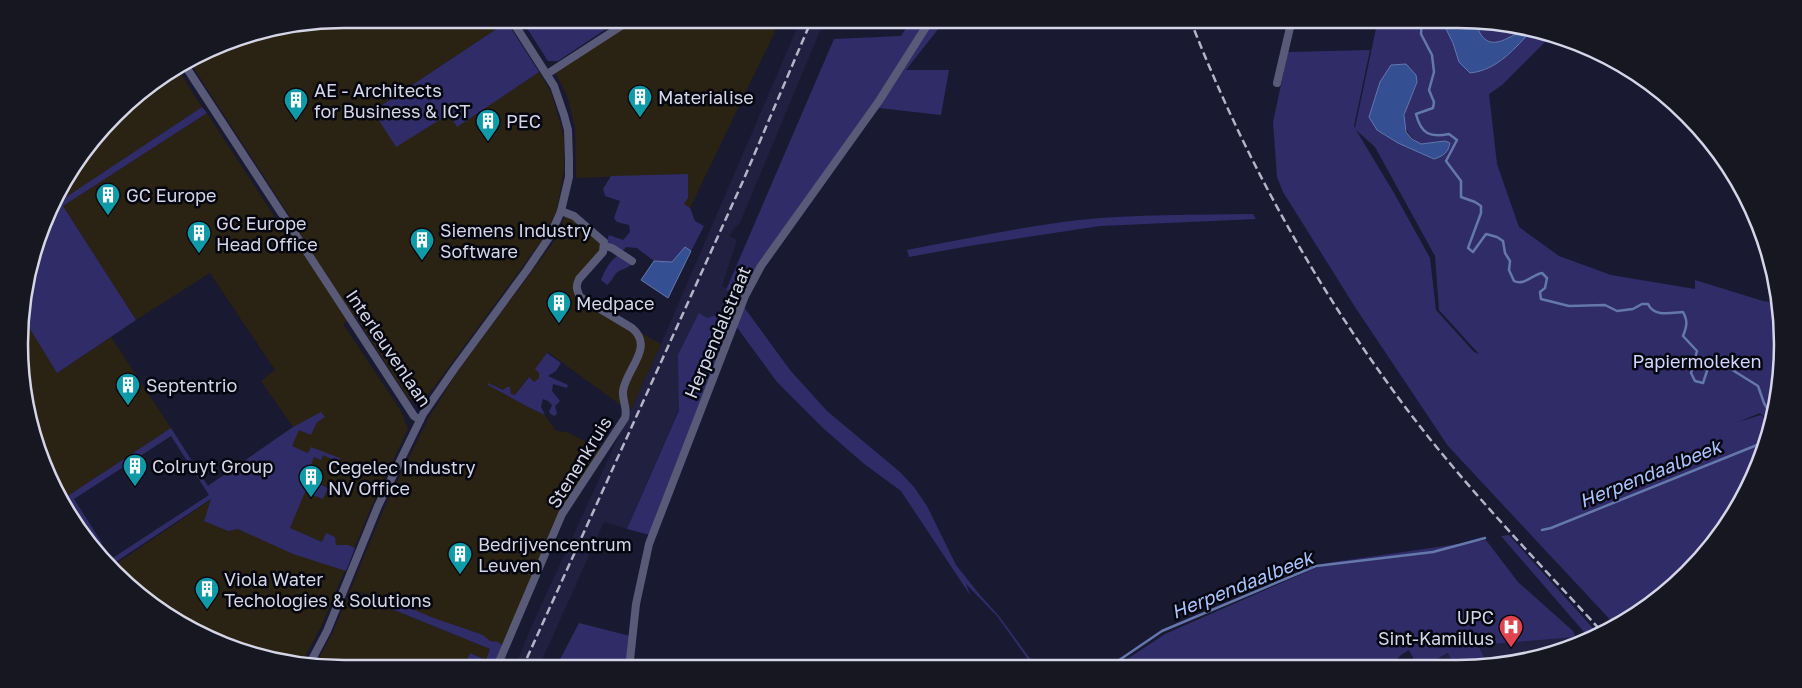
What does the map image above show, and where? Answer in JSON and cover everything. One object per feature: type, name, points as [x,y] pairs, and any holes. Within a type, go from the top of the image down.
[{"type":"street","points":[[420,420],[455,368],[536,257],[550,236],[561,211],[569,177],[568,130],[559,100],[547,74],[517,28]]},
{"type":"street","points":[[547,74],[618,28]]},
{"type":"street","name":"Herpendalstraat","points":[[630,660],[636,604],[649,544],[745,296],[761,266],[879,101],[925,28]]},
{"type":"street","points":[[1277,84],[1290,28]]},
{"type":"street","name":"Interleuvenlaan","points":[[187,69],[408,408],[420,420],[378,506],[327,630],[312,659]]},
{"type":"street","points":[[561,211],[574,216],[600,237],[604,242],[604,246],[612,248],[632,260]]},
{"type":"street","name":"Stenenkruis","points":[[500,660],[562,514],[625,418],[627,412],[624,390],[642,345],[639,334],[580,297],[576,285],[603,252],[604,246]]},
{"type":"shaded area","points":[[323,28],[498,28],[373,111],[450,114],[457,126],[539,72],[551,92],[564,140],[564,170],[557,209],[545,236],[426,398],[420,402],[412,401],[408,398],[355,316],[343,324],[401,411],[408,429],[373,503],[321,627],[304,658],[242,644],[204,628],[151,595],[116,564],[212,499],[208,486],[293,427],[261,381],[275,370],[210,273],[136,320],[63,206],[207,113],[280,225],[290,217],[193,66],[242,44],[303,30]]},
{"type":"shaded area","points":[[618,28],[777,28],[690,208],[684,204],[688,198],[688,174],[576,178],[575,128],[567,96],[554,70]]},
{"type":"shaded area","points":[[797,28],[821,28],[739,225],[735,227],[729,236],[737,240],[722,286],[741,296],[738,307],[679,408],[627,529],[604,522],[542,660],[518,660],[661,344]]},
{"type":"shaded area","points":[[181,73],[202,107],[63,199],[81,168],[106,135],[135,106],[168,81]]},
{"type":"shaded area","points":[[567,212],[605,246],[586,273],[577,290],[632,328],[661,344],[630,412],[548,352],[539,378],[534,382],[528,377],[515,396],[488,383],[545,415],[556,431],[567,432],[601,449],[561,511],[501,652],[357,590],[372,601],[490,649],[486,660],[470,653],[467,660],[318,660],[333,632],[384,508],[429,417],[458,371],[555,240]]},
{"type":"shaded area","points":[[28,326],[57,373],[111,337],[171,428],[67,496],[44,446],[38,426],[28,365]]},
{"type":"shaded area","name":"UPC Sint-Kamillus","points":[[1573,631],[1577,637],[1540,650],[1499,658],[1436,660],[1485,635]]},
{"type":"green space","points":[[498,28],[511,28],[539,72],[457,127],[449,114],[396,147],[373,111]]},
{"type":"green space","points":[[527,28],[608,28],[558,61],[548,61]]},
{"type":"green space","points":[[906,28],[939,28],[906,70],[949,70],[941,115],[879,108],[758,266],[740,297],[726,290],[834,39],[901,36]]},
{"type":"green space","name":"Papiermoleken","points":[[1376,28],[1479,28],[1499,30],[1547,40],[1502,85],[1489,94],[1497,164],[1519,227],[1559,256],[1611,275],[1695,289],[1695,280],[1772,302],[1774,365],[1766,418],[1760,413],[1738,422],[1761,415],[1765,419],[1758,446],[1742,484],[1709,537],[1682,568],[1651,595],[1611,621],[1448,446],[1355,307],[1283,192],[1277,177],[1273,122],[1288,52],[1370,50],[1355,128]],"holes":[[[1406,65],[1415,74],[1417,81],[1405,114],[1406,127],[1413,139],[1421,144],[1436,142],[1434,159],[1398,143],[1377,130]],[[1356,130],[1375,147],[1435,256],[1439,310],[1479,354],[1474,352],[1436,310],[1430,258]]]},
{"type":"green space","points":[[202,107],[207,113],[63,206],[136,320],[57,373],[28,323],[38,262],[44,242],[63,199]]},
{"type":"green space","points":[[688,174],[688,198],[684,204],[690,208],[695,221],[704,226],[691,251],[685,247],[672,262],[654,261],[637,248],[626,247],[621,253],[605,246],[609,235],[623,240],[630,232],[629,225],[617,222],[614,218],[620,201],[605,196],[603,189],[611,176]]},
{"type":"green space","points":[[1253,214],[1256,219],[1100,226],[909,257],[907,250],[1079,220],[1144,216]]},
{"type":"green space","points":[[620,254],[631,261],[631,265],[619,271],[607,285],[601,280],[611,262]]},
{"type":"green space","points":[[739,307],[650,535],[627,529],[679,410],[678,355],[699,313],[707,318]]},
{"type":"green space","points":[[744,307],[790,370],[827,411],[900,472],[914,487],[927,506],[956,565],[999,616],[1031,660],[1028,660],[997,616],[966,584],[970,595],[901,491],[863,463],[823,428],[777,382],[736,326]]},
{"type":"green space","points":[[547,353],[561,363],[556,371],[548,376],[568,385],[567,388],[553,384],[552,391],[560,401],[555,406],[557,413],[555,416],[549,412],[552,405],[548,401],[543,399],[541,407],[545,415],[488,385],[488,383],[503,390],[510,387],[511,394],[515,395],[529,377],[534,382],[539,378],[539,373],[535,369]]},
{"type":"green space","points":[[321,412],[325,417],[317,422],[311,435],[299,430],[292,446],[308,453],[311,447],[340,458],[338,462],[323,455],[321,460],[314,457],[308,473],[314,476],[312,481],[328,488],[323,499],[305,492],[290,528],[322,542],[326,533],[335,537],[336,545],[348,545],[355,548],[346,571],[293,554],[238,529],[228,531],[204,521],[211,499],[115,562],[111,559],[209,495],[171,436],[74,499],[102,543],[100,545],[67,496],[171,428],[208,486],[293,427]]},
{"type":"green space","points":[[1509,535],[1594,630],[1585,633],[1501,536]]},
{"type":"green space","points":[[1486,540],[1518,582],[1573,631],[1575,637],[1478,645],[1485,659],[1479,660],[1449,660],[1451,659],[1448,653],[1435,660],[1414,660],[1409,650],[1396,660],[1126,660],[1165,634],[1327,563]]},
{"type":"green space","points":[[375,593],[431,617],[483,635],[490,641],[498,642],[503,646],[498,660],[486,660],[490,649],[372,601],[367,596]]},
{"type":"green space","points":[[579,623],[630,636],[628,660],[560,660]]},
{"type":"green space","points":[[470,653],[486,660],[467,660]]},
{"type":"water","points":[[1446,28],[1478,28],[1483,37],[1491,42],[1501,41],[1518,34],[1527,35],[1497,63],[1489,68],[1470,73],[1459,62]]},
{"type":"water","points":[[1406,64],[1416,75],[1417,82],[1404,115],[1406,132],[1412,139],[1421,144],[1445,141],[1450,143],[1445,154],[1434,159],[1398,143],[1377,130],[1369,117],[1380,82],[1391,65]]},
{"type":"water","points":[[685,247],[691,251],[668,298],[641,280],[654,261],[672,262]]},
{"type":"waterway","points":[[1421,28],[1421,34],[1432,55],[1434,72],[1429,90],[1434,102],[1433,108],[1416,114],[1418,121],[1427,133],[1432,135],[1449,134],[1457,140],[1446,161],[1461,181],[1461,197],[1481,206],[1481,213],[1468,248],[1473,252],[1486,234],[1503,241],[1505,253],[1510,261],[1509,270],[1514,281],[1525,281],[1542,273],[1547,278],[1545,288],[1540,292],[1541,299],[1569,306],[1605,305],[1617,311],[1633,309],[1642,304],[1648,304],[1658,313],[1683,312],[1686,318],[1683,336],[1697,351],[1691,373],[1695,381],[1703,383],[1708,368],[1716,357],[1726,366],[1758,386],[1767,409]]},
{"type":"waterway","name":"Herpendaalbeek","points":[[1542,530],[1758,444]]},
{"type":"waterway","name":"Herpendaalbeek","points":[[1119,660],[1162,631],[1316,566],[1433,552],[1485,538]]},
{"type":"railway","points":[[526,660],[743,181],[808,28]]},
{"type":"railway","points":[[1194,28],[1235,124],[1260,175],[1316,275],[1346,323],[1412,416],[1458,473],[1598,628]]},
{"type":"place","name":"Materialise","points":[[640,118]]},
{"type":"place","name":"AE - Architects for Business & ICT","points":[[296,121]]},
{"type":"place","name":"PEC","points":[[488,142]]},
{"type":"place","name":"GC Europe","points":[[108,216]]},
{"type":"place","name":"GC Europe Head Office","points":[[199,254]]},
{"type":"place","name":"Siemens Industry Software","points":[[422,261]]},
{"type":"place","name":"Medpace","points":[[559,324]]},
{"type":"place","name":"Septentrio","points":[[128,406]]},
{"type":"place","name":"Colruyt Group","points":[[135,487]]},
{"type":"place","name":"Cegelec Industry NV Office","points":[[311,498]]},
{"type":"place","name":"Bedrijvencentrum Leuven","points":[[460,575]]},
{"type":"place","name":"Viola Water Techologies & Solutions","points":[[207,610]]},
{"type":"place","name":"UPC Sint-Kamillus","points":[[1511,648]]}]
